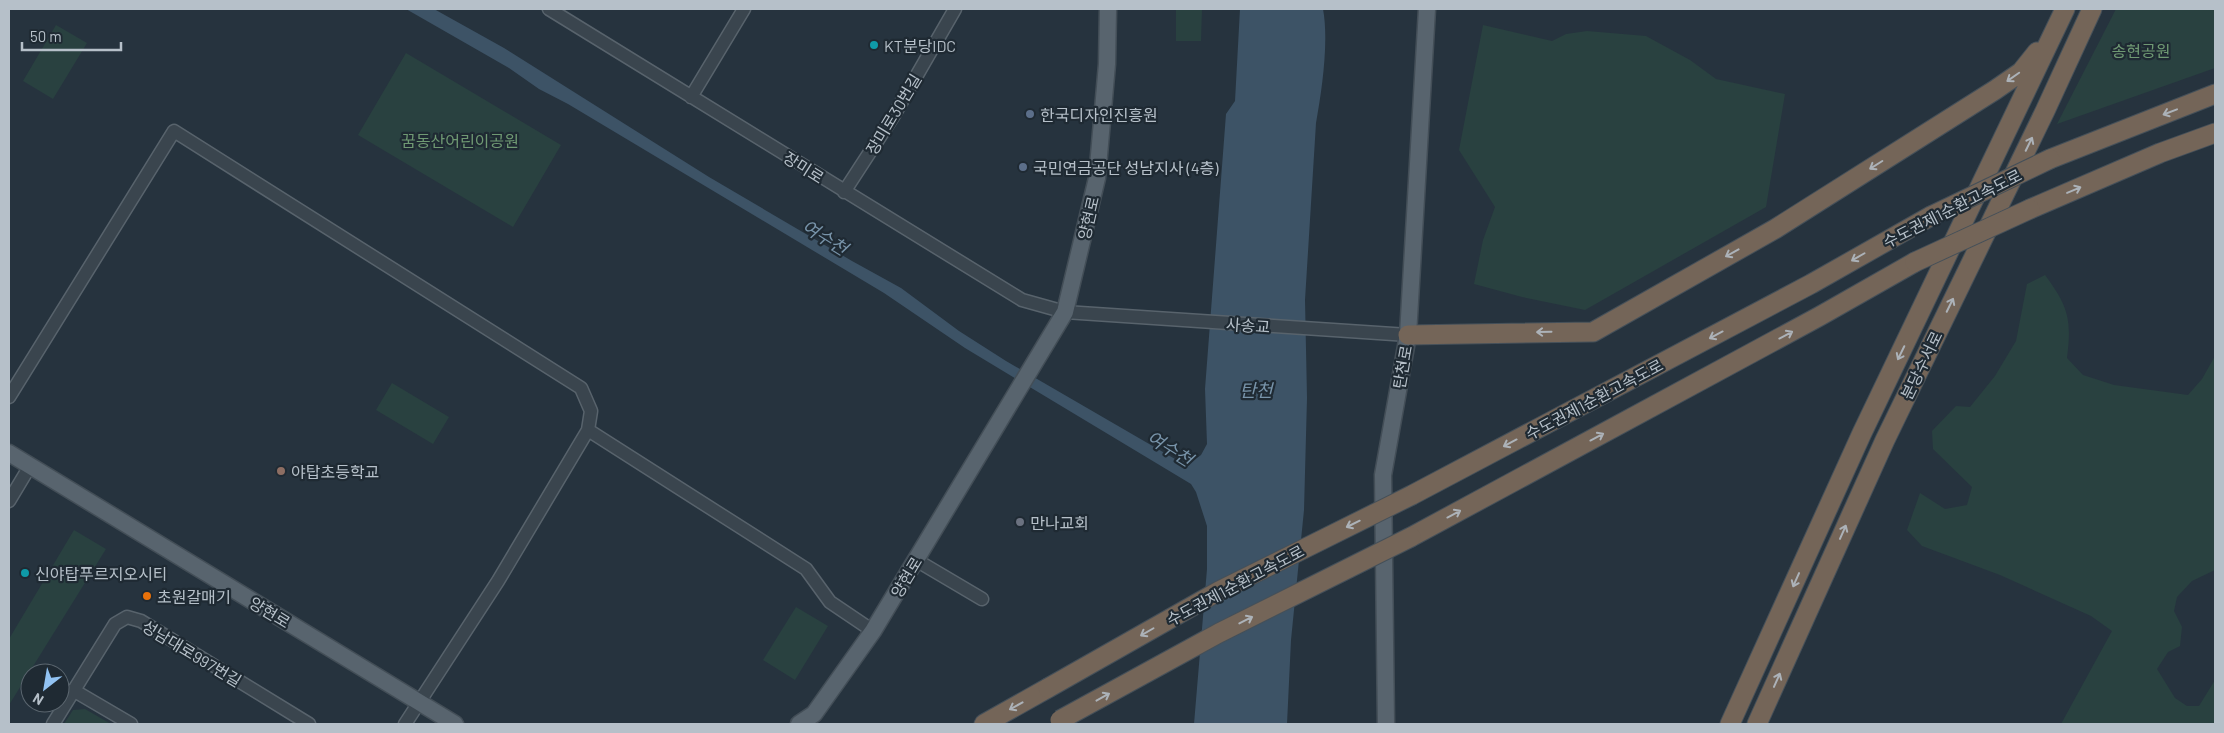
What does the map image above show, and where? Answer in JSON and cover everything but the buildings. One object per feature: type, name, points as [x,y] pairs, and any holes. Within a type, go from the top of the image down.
[{"type":"highway","name":"분당수서로","points":[[1730,724],[1862,433],[2065,9]]},
{"type":"highway","name":"분당수서로","points":[[1757,724],[1884,440],[2045,111],[2092,9]]},
{"type":"highway","points":[[1408,335],[1593,332],[1775,229],[1995,90],[2021,72],[2056,27]]},
{"type":"highway","name":"수도권제1순환고속도로","points":[[984,724],[1218,591],[1412,495],[1812,284],[1931,216],[2050,159],[2215,94]]},
{"type":"highway","name":"수도권제1순환고속도로","points":[[1056,722],[1219,633],[1411,537],[1811,321],[1915,262],[2030,209],[2160,153],[2215,134]]},
{"type":"main road","name":"양현로","points":[[799,724],[814,714],[873,631],[1065,312],[1097,178],[1107,64],[1108,9]]},
{"type":"main road","name":"탄천로","points":[[1386,724],[1383,474],[1408,335],[1427,9]]},
{"type":"main road","name":"양현로","points":[[9,453],[455,724]]},
{"type":"street","name":"장미로","points":[[548,9],[1022,300],[1065,312]]},
{"type":"street","points":[[691,97],[744,9]]},
{"type":"street","name":"장미로30번길","points":[[844,192],[894,115],[955,9]]},
{"type":"street","points":[[9,397],[174,131],[581,388],[591,411],[588,430],[509,564],[406,724]]},
{"type":"street","name":"사송교","points":[[1065,312],[1408,335]]},
{"type":"street","points":[[588,430],[806,568],[830,602],[873,631]]},
{"type":"street","points":[[9,501],[30,466]]},
{"type":"street","points":[[916,560],[982,599]]},
{"type":"street","name":"성남대로997번길","points":[[53,724],[115,624],[127,617],[141,621],[309,724]]},
{"type":"street","points":[[73,690],[131,724]]},
{"type":"green space","points":[[1176,9],[1202,9],[1201,41],[1176,41]]},
{"type":"green space","name":"송현공원","points":[[2116,9],[2215,9],[2215,68],[2057,124]]},
{"type":"green space","points":[[56,25],[87,43],[53,99],[23,81]]},
{"type":"green space","points":[[1483,25],[1552,41],[1566,34],[1587,31],[1646,36],[1690,60],[1716,79],[1785,94],[1766,207],[1585,310],[1522,297],[1474,284],[1483,240],[1495,207],[1459,150]]},
{"type":"green space","name":"꿈동산어린이공원","points":[[406,53],[561,145],[513,227],[358,135]]},
{"type":"green space","points":[[2045,275],[2059,296],[2066,314],[2069,333],[2067,358],[2083,375],[2114,385],[2188,395],[2202,379],[2215,356],[2215,570],[2192,581],[2177,597],[2174,611],[2182,627],[2180,646],[2168,652],[2157,669],[2175,698],[2187,706],[2199,706],[2215,680],[2215,724],[2061,724],[2112,631],[2091,616],[2000,575],[1922,546],[1907,530],[1920,493],[1945,509],[1967,505],[1972,487],[1933,449],[1932,431],[1956,406],[1970,407],[1995,376],[2016,341],[2027,284]]},
{"type":"green space","points":[[392,383],[449,417],[433,444],[376,410]]},
{"type":"green space","points":[[74,530],[106,549],[35,663],[20,663],[20,687],[9,705],[9,639]]},
{"type":"green space","points":[[796,607],[828,626],[795,680],[763,660]]},
{"type":"green space","points":[[85,709],[111,724],[64,724],[73,710]]},
{"type":"water","name":"탄천","points":[[406,9],[434,9],[504,48],[709,177],[901,288],[959,331],[1006,361],[1175,459],[1190,463],[1201,455],[1207,444],[1205,389],[1226,114],[1235,101],[1240,9],[1323,9],[1325,50],[1316,123],[1305,300],[1307,398],[1304,510],[1291,640],[1287,724],[1194,724],[1207,569],[1207,526],[1196,492],[1191,484],[965,348],[884,293],[568,104],[539,89],[509,68]]},
{"type":"place","name":"KT분당IDC","points":[[874,45]]},
{"type":"place","name":"한국디자인진흥원","points":[[1030,114]]},
{"type":"place","name":"국민연금공단 성남지사 (4층)","points":[[1023,167]]},
{"type":"place","name":"야탑초등학교","points":[[281,471]]},
{"type":"place","name":"만나교회","points":[[1020,522]]},
{"type":"place","name":"신야탑푸르지오시티","points":[[25,573]]},
{"type":"place","name":"초원갈매기","points":[[147,596]]},
{"type":"water label","name":"여수천","points":[[825,237]]},
{"type":"water label","name":"여수천","points":[[1170,448]]}]
